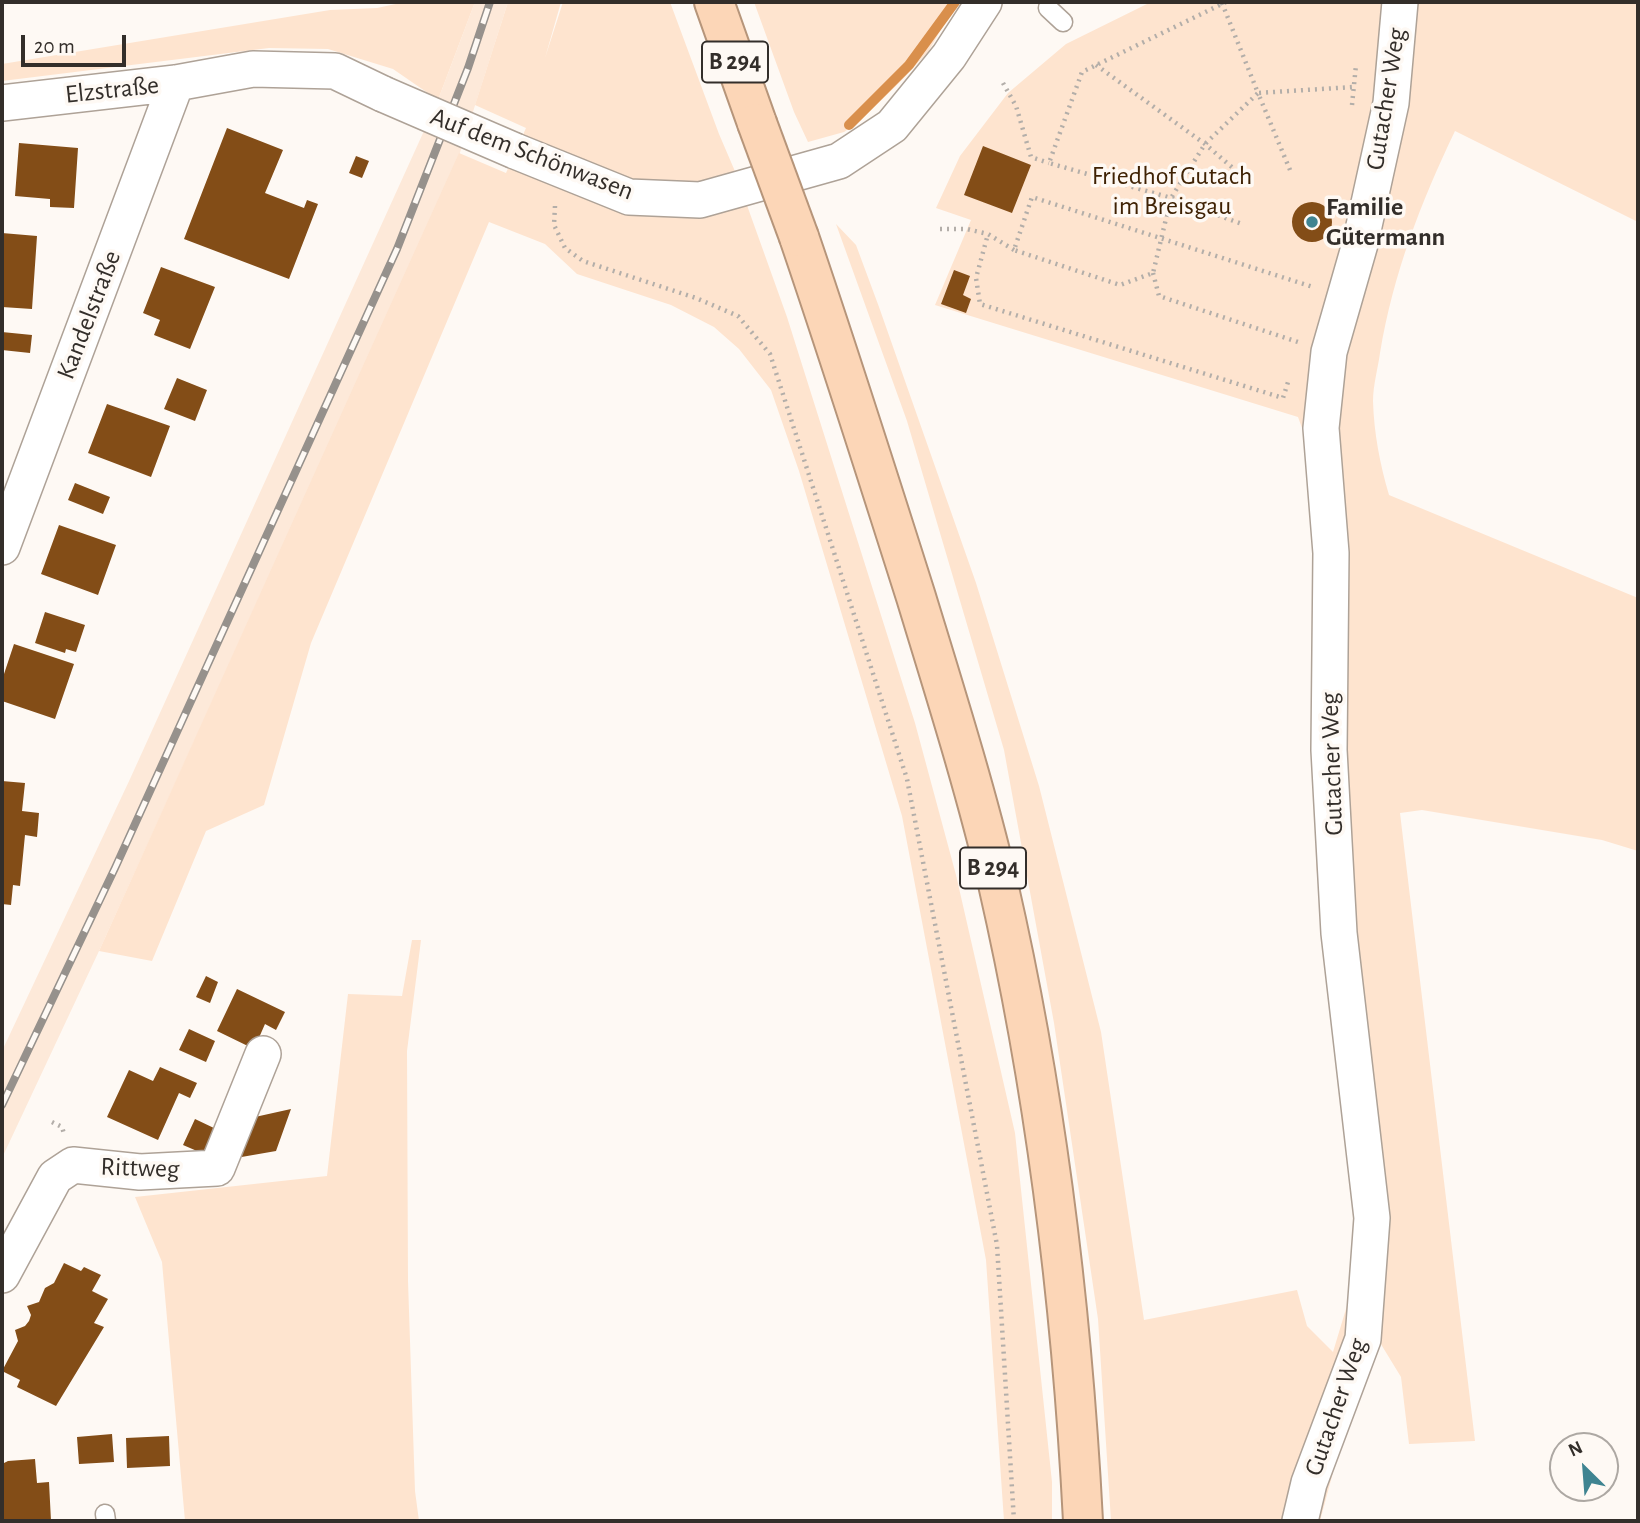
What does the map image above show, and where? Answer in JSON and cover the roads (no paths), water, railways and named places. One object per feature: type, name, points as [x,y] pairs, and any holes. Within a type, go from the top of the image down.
[{"type":"highway","name":"B 294","points":[[714,2],[855,401],[959,738],[998,884],[1031,1051],[1062,1260],[1083,1521]]},
{"type":"street","name":"Auf dem Schönwasen","points":[[383,94],[629,197],[700,200],[839,160],[892,126],[949,56],[984,2]]},
{"type":"street","name":"Gutacher Weg","points":[[1300,1521],[1309,1483],[1363,1339],[1372,1218],[1338,920],[1329,750],[1331,554],[1321,428],[1329,352],[1360,244],[1391,103],[1400,2]]},
{"type":"street","name":"Elzstraße","points":[[2,103],[176,83],[253,69],[335,71],[383,94]]},
{"type":"street","name":"Kandelstraße","points":[[2,547],[176,83]]},
{"type":"street","name":"Rittweg","points":[[2,1275],[55,1178],[74,1165],[140,1172],[217,1168],[263,1054]]},
{"type":"lane","points":[[1048,8],[1063,22]]},
{"type":"waterway","points":[[849,125],[909,65],[955,2]]},
{"type":"railway","points":[[2,1105],[115,868],[397,249],[468,68],[490,2]]},
{"type":"place","name":"Familie Gütermann","points":[[1312,222]]},
{"type":"park label","name":"Friedhof Gutach im Breisgau","points":[[1172,191]]}]
